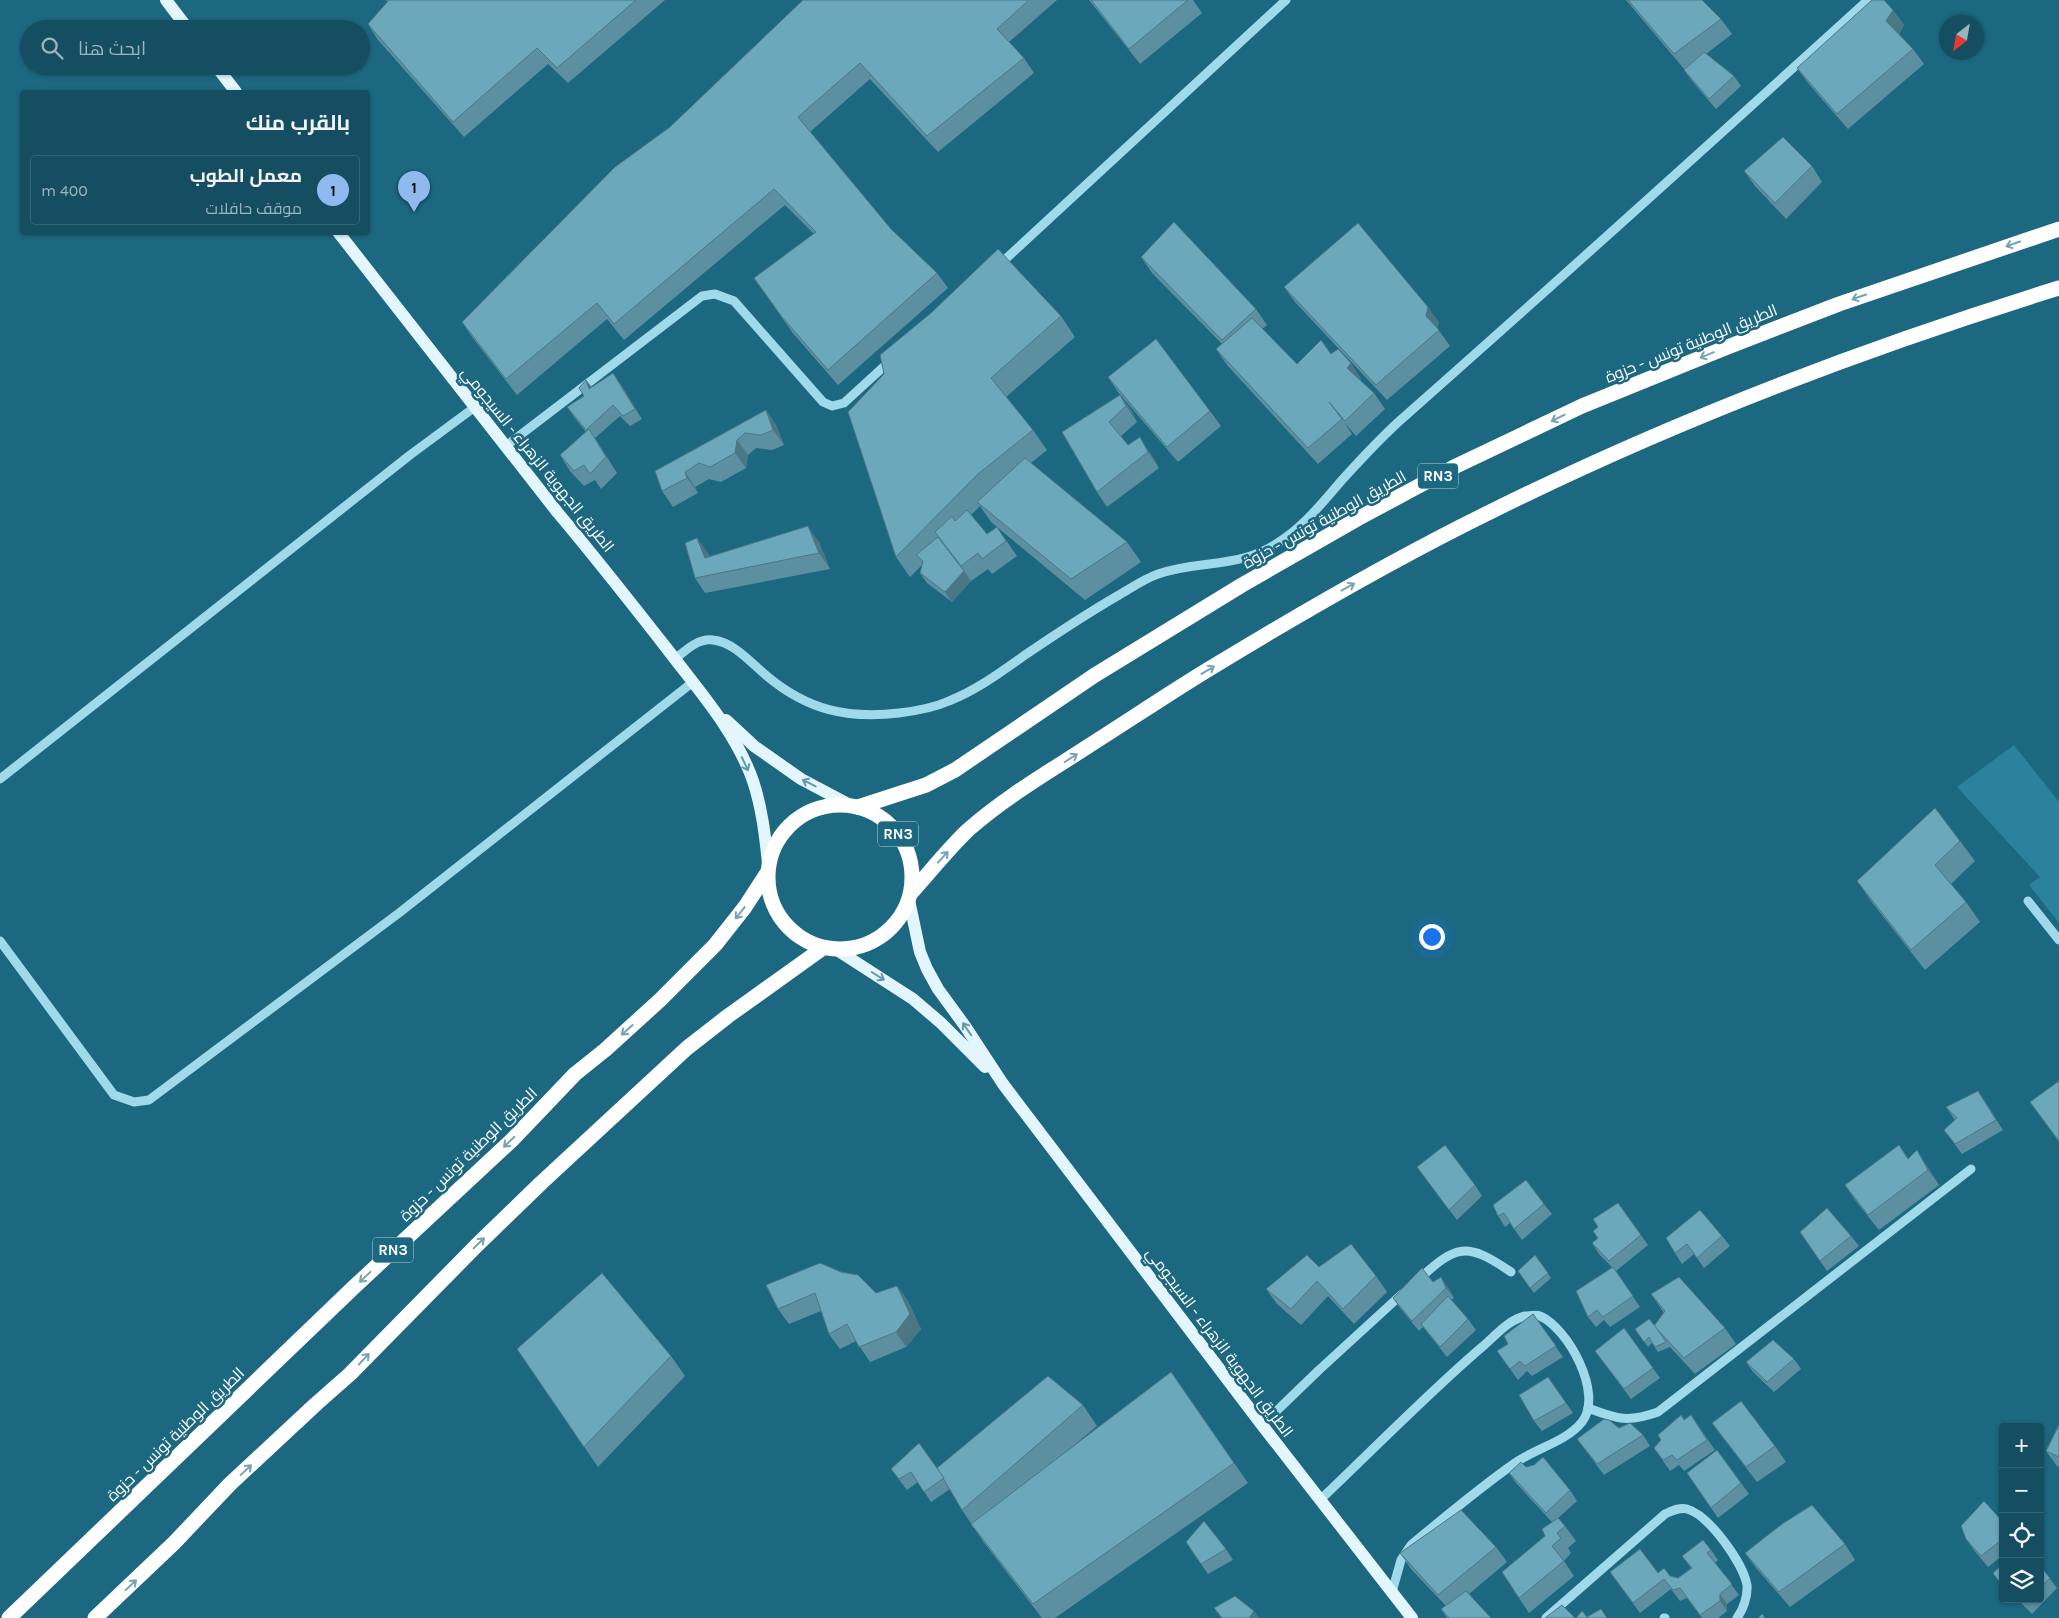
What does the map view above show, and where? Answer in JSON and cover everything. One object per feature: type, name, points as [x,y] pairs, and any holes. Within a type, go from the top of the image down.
[{"type":"highway","name":"الطريق الوطنية تونس - حزوة","points":[[855,806],[926,785],[955,770],[1095,675],[1234,590],[1359,518],[1454,467],[1582,406],[1725,348],[1840,304],[2059,229]]},
{"type":"highway","name":"RN3","points":[[910,897],[912,871],[907,850],[896,831],[879,816],[855,806],[830,805],[808,812],[789,824],[776,842],[767,868],[770,898],[781,921],[799,938],[830,949],[860,947],[881,938],[898,921],[910,897],[967,832],[995,808],[1153,703],[1282,625],[1408,554],[1491,511],[1685,423],[1912,335],[2059,288]]},
{"type":"highway","name":"الطريق الوطنية تونس - حزوة","points":[[9,1618],[347,1294],[512,1140],[575,1074],[605,1050],[660,1000],[714,945],[745,906],[767,868]]},
{"type":"highway","name":"RN3","points":[[95,1618],[174,1543],[238,1477],[350,1374],[399,1322],[534,1190],[687,1048],[728,1016],[830,949]]},
{"type":"main road","points":[[166,0],[181,20]]},
{"type":"main road","points":[[223,75],[234,90]]},
{"type":"main road","name":"الطريق الجهوية الزهراء - السيجومي","points":[[340,235],[693,682],[735,742],[752,780],[764,821],[767,868]]},
{"type":"main road","name":"الطريق الجهوية الزهراء - السيجومي","points":[[711,707],[754,746],[793,774],[855,806]]},
{"type":"main road","name":"الطريق الجهوية الزهراء - السيجومي","points":[[910,897],[920,952],[927,969],[938,989],[1003,1084],[1262,1425],[1412,1618]]},
{"type":"main road","name":"الطريق الجهوية الزهراء - السيجومي","points":[[830,949],[913,999],[941,1023],[1003,1084]]},
{"type":"street","points":[[992,271],[1286,0]]},
{"type":"street","points":[[675,659],[699,642],[708,639],[718,641],[730,646],[775,683],[801,700],[822,709],[849,715],[882,715],[915,711],[947,702],[976,689],[1073,623],[1150,577],[1174,570],[1240,560],[1262,552],[1285,538],[1307,519],[1388,431],[1598,246],[1868,0]]},
{"type":"street","points":[[506,446],[702,296],[715,294],[734,301],[823,402],[832,406],[844,403],[896,356]]},
{"type":"street","points":[[0,779],[410,455],[475,407]]},
{"type":"street","points":[[0,941],[114,1094],[134,1102],[148,1100],[399,913],[693,682]]},
{"type":"street","points":[[2028,900],[2059,940]]},
{"type":"street","points":[[1588,1408],[1616,1419],[1637,1419],[1658,1412],[1970,1170]]},
{"type":"street","points":[[1262,1425],[1319,1370],[1443,1258],[1458,1251],[1477,1252],[1494,1260],[1511,1272]]},
{"type":"street","points":[[1320,1500],[1469,1358],[1511,1322],[1523,1317],[1538,1315],[1555,1325],[1567,1340],[1578,1358],[1588,1388],[1588,1408],[1583,1421],[1567,1434],[1516,1462],[1412,1545],[1401,1560],[1392,1592]]},
{"type":"street","points":[[1546,1618],[1665,1514],[1677,1509],[1686,1508],[1699,1515],[1725,1542],[1742,1568],[1747,1587],[1745,1601],[1737,1618]]},
{"type":"shaded area","points":[[2014,745],[2059,802],[2059,923],[2029,885],[2040,877],[1957,787]]},
{"type":"building","points":[[389,0],[636,0],[557,68],[537,48],[453,122],[370,26],[370,22]]},
{"type":"building","points":[[803,0],[1029,0],[997,29],[1024,58],[927,136],[860,63],[798,117],[891,229],[937,273],[828,370],[782,317],[754,278],[816,232],[774,189],[614,324],[597,303],[506,379],[462,322],[615,167],[670,127]]},
{"type":"building","points":[[1091,0],[1188,0],[1129,49]]},
{"type":"building","points":[[1628,0],[1702,0],[1721,19],[1674,54]]},
{"type":"building","points":[[1872,0],[1884,0],[1893,10],[1886,21],[1913,49],[1837,114],[1797,68]]},
{"type":"building","points":[[1704,52],[1734,76],[1709,99],[1684,70]]},
{"type":"building","points":[[1783,137],[1812,166],[1775,203],[1744,171]]},
{"type":"building","points":[[1174,222],[1256,309],[1222,340],[1141,257]]},
{"type":"building","points":[[1358,223],[1428,307],[1426,316],[1439,330],[1376,385],[1284,287]]},
{"type":"building","points":[[998,249],[1061,316],[991,378],[1033,430],[978,474],[896,557],[848,412],[884,374],[880,355],[931,313]]},
{"type":"building","points":[[1252,318],[1297,364],[1321,340],[1331,354],[1338,349],[1351,363],[1347,368],[1374,393],[1345,421],[1329,402],[1342,419],[1308,448],[1216,349]]},
{"type":"building","points":[[1156,339],[1210,411],[1167,447],[1108,377]]},
{"type":"building","points":[[613,373],[635,409],[623,416],[613,405],[586,430],[567,407],[584,396],[579,388],[586,380],[589,389]]},
{"type":"building","points":[[1120,395],[1126,406],[1109,422],[1128,445],[1140,437],[1148,452],[1097,492],[1062,432]]},
{"type":"building","points":[[766,410],[773,430],[761,435],[745,433],[737,440],[735,453],[710,467],[699,463],[685,472],[687,478],[662,491],[655,471]]},
{"type":"building","points":[[589,429],[606,457],[590,474],[584,465],[574,471],[560,455]]},
{"type":"building","points":[[1025,458],[1127,542],[1071,579],[977,502]]},
{"type":"building","points":[[967,510],[987,534],[997,527],[1006,541],[982,559],[978,553],[961,566],[935,532],[952,516],[955,521]]},
{"type":"building","points":[[808,526],[819,553],[695,578],[685,543],[697,538],[705,558]]},
{"type":"building","points":[[938,537],[964,571],[945,592],[920,573],[923,561],[916,555]]},
{"type":"building","points":[[1935,808],[1960,841],[1935,865],[1966,902],[1911,950],[1857,881]]},
{"type":"building","points":[[2059,1081],[2059,1141],[2030,1102]]},
{"type":"building","points":[[1978,1091],[1996,1120],[1955,1144],[1944,1130],[1957,1118],[1946,1107]]},
{"type":"building","points":[[1445,1145],[1475,1185],[1449,1210],[1417,1167]]},
{"type":"building","points":[[1899,1145],[1908,1159],[1917,1150],[1928,1170],[1868,1215],[1845,1185]]},
{"type":"building","points":[[1526,1180],[1544,1204],[1514,1229],[1504,1213],[1498,1216],[1493,1205]]},
{"type":"building","points":[[1618,1203],[1641,1235],[1609,1261],[1592,1243],[1598,1238],[1593,1231],[1598,1227],[1593,1219]]},
{"type":"building","points":[[1827,1208],[1851,1236],[1820,1261],[1800,1232]]},
{"type":"building","points":[[1700,1210],[1722,1236],[1697,1258],[1687,1244],[1675,1253],[1666,1238]]},
{"type":"building","points":[[1351,1244],[1376,1276],[1343,1309],[1317,1281],[1291,1309],[1266,1289],[1307,1255],[1319,1267]]},
{"type":"building","points":[[1535,1255],[1548,1273],[1530,1288],[1518,1271]]},
{"type":"building","points":[[820,1263],[841,1272],[858,1275],[876,1293],[897,1286],[910,1314],[896,1332],[859,1347],[847,1324],[829,1334],[815,1293],[778,1309],[766,1285]]},
{"type":"building","points":[[1613,1267],[1633,1296],[1603,1317],[1597,1310],[1588,1317],[1576,1291]]},
{"type":"building","points":[[1422,1268],[1433,1282],[1441,1277],[1446,1288],[1412,1321],[1393,1298]]},
{"type":"building","points":[[602,1273],[671,1356],[584,1447],[517,1349]]},
{"type":"building","points":[[1679,1277],[1725,1328],[1684,1358],[1654,1326],[1665,1311],[1651,1294]]},
{"type":"building","points":[[1448,1296],[1468,1319],[1440,1347],[1421,1324]]},
{"type":"building","points":[[1533,1314],[1556,1346],[1525,1366],[1520,1361],[1510,1369],[1497,1351],[1508,1344],[1504,1336]]},
{"type":"building","points":[[1649,1319],[1666,1342],[1655,1347],[1649,1337],[1644,1342],[1635,1329]]},
{"type":"building","points":[[1624,1328],[1653,1368],[1624,1389],[1595,1351]]},
{"type":"building","points":[[1773,1340],[1794,1359],[1767,1382],[1746,1362]]},
{"type":"building","points":[[1171,1372],[1234,1463],[1033,1604],[971,1524]]},
{"type":"building","points":[[1048,1376],[1083,1405],[962,1510],[937,1468]]},
{"type":"building","points":[[1548,1377],[1566,1403],[1534,1421],[1519,1395]]},
{"type":"building","points":[[1741,1401],[1775,1446],[1746,1467],[1712,1423]]},
{"type":"building","points":[[1681,1415],[1684,1420],[1691,1415],[1707,1440],[1677,1460],[1672,1455],[1663,1460],[1654,1448],[1661,1440],[1658,1435]]},
{"type":"building","points":[[1604,1419],[1609,1420],[1619,1428],[1630,1423],[1643,1435],[1597,1464],[1577,1439]]},
{"type":"building","points":[[2059,1425],[2059,1457],[2046,1451]]},
{"type":"building","points":[[919,1443],[944,1478],[924,1492],[911,1472],[899,1479],[891,1469]]},
{"type":"building","points":[[1717,1450],[1741,1483],[1711,1508],[1687,1473]]},
{"type":"building","points":[[1543,1457],[1570,1490],[1546,1513],[1509,1473],[1521,1462],[1526,1467],[1534,1465]]},
{"type":"building","points":[[1984,1501],[1999,1518],[1999,1542],[1981,1556],[1966,1539],[1961,1526]]},
{"type":"building","points":[[1812,1505],[1845,1544],[1779,1592],[1745,1553],[1782,1524]]},
{"type":"building","points":[[1461,1510],[1496,1547],[1438,1595],[1400,1553]]},
{"type":"building","points":[[1558,1518],[1565,1526],[1557,1533],[1561,1538],[1552,1546],[1564,1561],[1519,1598],[1502,1572],[1545,1536],[1542,1529]]},
{"type":"building","points":[[1204,1521],[1226,1549],[1201,1564],[1186,1542]]},
{"type":"building","points":[[1703,1540],[1711,1550],[1707,1553],[1732,1584],[1720,1594],[1720,1601],[1700,1615],[1680,1588],[1673,1590],[1664,1579],[1633,1603],[1610,1572],[1640,1549],[1658,1573],[1664,1568],[1670,1576],[1678,1578],[1692,1568],[1682,1556]]},
{"type":"building","points":[[1999,1568],[1999,1581],[1993,1573]]},
{"type":"building","points":[[2044,1571],[2050,1578],[2044,1584]]},
{"type":"building","points":[[1466,1591],[1491,1618],[1449,1618],[1441,1609]]},
{"type":"building","points":[[1235,1596],[1254,1611],[1249,1618],[1222,1618],[1214,1608]]},
{"type":"building","points":[[1562,1605],[1575,1618],[1545,1618]]},
{"type":"building","points":[[1601,1609],[1607,1618],[1576,1618],[1582,1611],[1587,1617]]},
{"type":"place","name":"معمل الطوب","points":[[414,212]]}]
